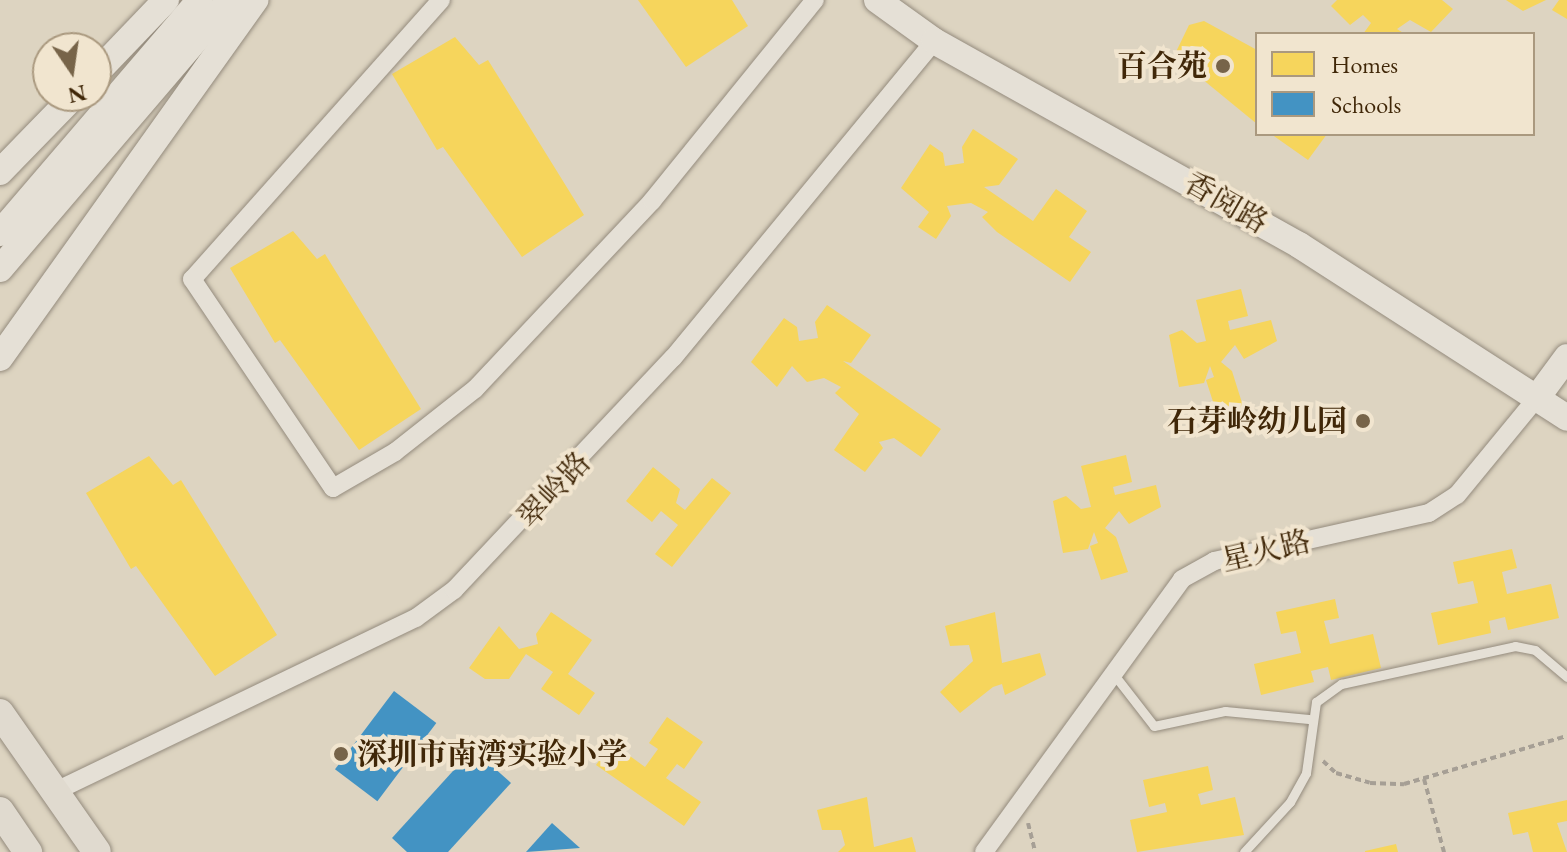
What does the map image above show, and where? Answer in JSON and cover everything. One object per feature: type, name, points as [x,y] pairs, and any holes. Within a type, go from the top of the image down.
[{"type":"main road","points":[[112,56],[166,0]]},
{"type":"main road","points":[[0,269],[185,39],[200,0]]},
{"type":"main road","points":[[0,233],[185,39],[230,0]]},
{"type":"main road","points":[[0,358],[255,0]]},
{"type":"main road","name":"香阅路","points":[[877,0],[934,41],[1299,245],[1539,395],[1567,418]]},
{"type":"main road","points":[[0,172],[58,112]]},
{"type":"main road","name":"星火路","points":[[1539,395],[1567,357]]},
{"type":"main road","points":[[0,713],[97,852]]},
{"type":"main road","points":[[0,811],[28,852]]},
{"type":"street","points":[[441,0],[192,279],[333,488],[395,452],[475,389],[652,201],[815,0]]},
{"type":"street","name":"翠岭路","points":[[56,791],[403,624],[454,590],[673,358],[934,41]]},
{"type":"street","name":"星火路","points":[[984,852],[1182,579],[1214,561],[1429,513],[1457,495],[1539,395]]},
{"type":"lane","points":[[1244,852],[1290,802],[1311,750],[1309,719],[1316,702],[1355,680],[1515,646],[1535,650],[1567,677]]},
{"type":"lane","points":[[1112,672],[1154,726],[1225,711],[1309,719]]},
{"type":"path","points":[[1311,750],[1336,773],[1370,783],[1424,779],[1567,736]]},
{"type":"path","points":[[1424,779],[1444,852]]},
{"type":"building: Homes","points":[[638,0],[732,0],[748,26],[686,67]]},
{"type":"building: Homes","points":[[1337,0],[1442,0],[1453,9],[1431,32],[1410,20],[1397,29],[1402,32],[1364,32],[1371,23],[1363,15],[1350,25],[1331,6]]},
{"type":"building: Homes","points":[[1506,0],[1546,0],[1523,11]]},
{"type":"building: Homes","points":[[1559,0],[1567,0],[1567,19],[1552,10]]},
{"type":"building: Homes","name":"百合苑","points":[[1204,21],[1255,49],[1255,122],[1174,56],[1189,25]]},
{"type":"building: Homes","points":[[455,37],[479,65],[488,60],[584,215],[522,257],[443,147],[437,150],[392,74]]},
{"type":"building: Homes","points":[[973,129],[1018,159],[999,185],[984,187],[1033,221],[1056,189],[1087,211],[1069,237],[1091,252],[1070,282],[997,232],[982,217],[988,212],[971,203],[947,206],[951,216],[936,239],[918,227],[929,212],[901,188],[930,144],[943,153],[945,166],[964,163],[962,147]]},
{"type":"building: Homes","name":"百合苑","points":[[1274,136],[1326,136],[1308,160]]},
{"type":"building: Homes","points":[[293,231],[317,259],[325,254],[421,409],[359,450],[280,340],[275,343],[230,268]]},
{"type":"building: Homes","points":[[1241,289],[1248,316],[1228,321],[1230,330],[1271,320],[1277,341],[1244,359],[1235,345],[1221,362],[1232,371],[1243,406],[1217,414],[1206,380],[1214,377],[1210,366],[1204,383],[1179,387],[1169,335],[1182,330],[1197,343],[1206,341],[1196,300]]},
{"type":"building: Homes","points":[[827,305],[871,335],[851,363],[843,361],[941,429],[921,457],[894,438],[879,442],[883,448],[865,472],[834,450],[859,414],[835,393],[841,387],[824,378],[807,382],[792,366],[777,387],[751,362],[784,318],[797,327],[799,341],[818,338],[815,322]]},
{"type":"building: Homes","points":[[1126,455],[1132,482],[1113,487],[1115,495],[1156,485],[1161,507],[1129,524],[1119,511],[1105,528],[1116,537],[1128,572],[1101,580],[1090,546],[1098,543],[1094,532],[1088,549],[1063,553],[1053,501],[1066,496],[1081,509],[1091,507],[1081,466]]},
{"type":"building: Homes","points":[[149,456],[173,485],[181,480],[277,635],[215,676],[136,566],[131,569],[86,493]]},
{"type":"building: Homes","points":[[653,467],[680,489],[676,503],[685,510],[712,478],[731,493],[672,567],[655,554],[678,525],[661,511],[652,522],[626,501]]},
{"type":"building: Homes","points":[[1512,549],[1517,568],[1502,572],[1507,594],[1551,584],[1559,618],[1508,630],[1505,617],[1489,621],[1491,633],[1438,645],[1431,613],[1478,603],[1473,581],[1458,584],[1453,562]]},
{"type":"building: Homes","points":[[1335,599],[1339,618],[1324,621],[1330,644],[1373,634],[1381,668],[1331,680],[1328,667],[1311,671],[1314,682],[1261,695],[1254,664],[1301,653],[1296,631],[1281,634],[1276,612]]},
{"type":"building: Homes","points":[[551,612],[592,640],[568,674],[595,693],[579,715],[541,689],[553,672],[526,654],[509,679],[485,679],[469,668],[499,626],[519,649],[538,644],[536,634]]},
{"type":"building: Homes","points":[[995,612],[1002,663],[1040,653],[1046,675],[1005,695],[1002,684],[993,687],[960,713],[940,692],[973,661],[969,645],[950,646],[945,626]]},
{"type":"building: Homes","points":[[667,717],[703,742],[684,769],[677,764],[666,778],[701,802],[684,826],[596,765],[612,743],[645,767],[658,749],[649,743]]},
{"type":"building: Homes","points":[[1208,766],[1213,790],[1198,794],[1201,805],[1235,797],[1244,835],[1137,852],[1130,820],[1167,812],[1165,803],[1149,807],[1143,780]]},
{"type":"building: Homes","points":[[867,797],[874,847],[912,837],[916,852],[838,852],[845,845],[841,830],[822,830],[817,810]]},
{"type":"building: Homes","points":[[1567,800],[1567,821],[1557,823],[1567,852],[1533,852],[1528,832],[1513,835],[1508,813]]},
{"type":"building: Homes","points":[[1396,844],[1398,852],[1365,852],[1365,851]]},
{"type":"building: Schools","points":[[394,691],[436,723],[377,801],[335,769]]},
{"type":"building: Schools","points":[[473,749],[511,783],[448,852],[407,852],[392,838]]},
{"type":"building: Schools","points":[[552,823],[580,848],[526,852]]},
{"type":"place","name":"百合苑","points":[[1223,66]]},
{"type":"place","name":"石芽岭幼儿园","points":[[1363,421]]},
{"type":"place","name":"深圳市南湾实验小学","points":[[341,754]]}]
